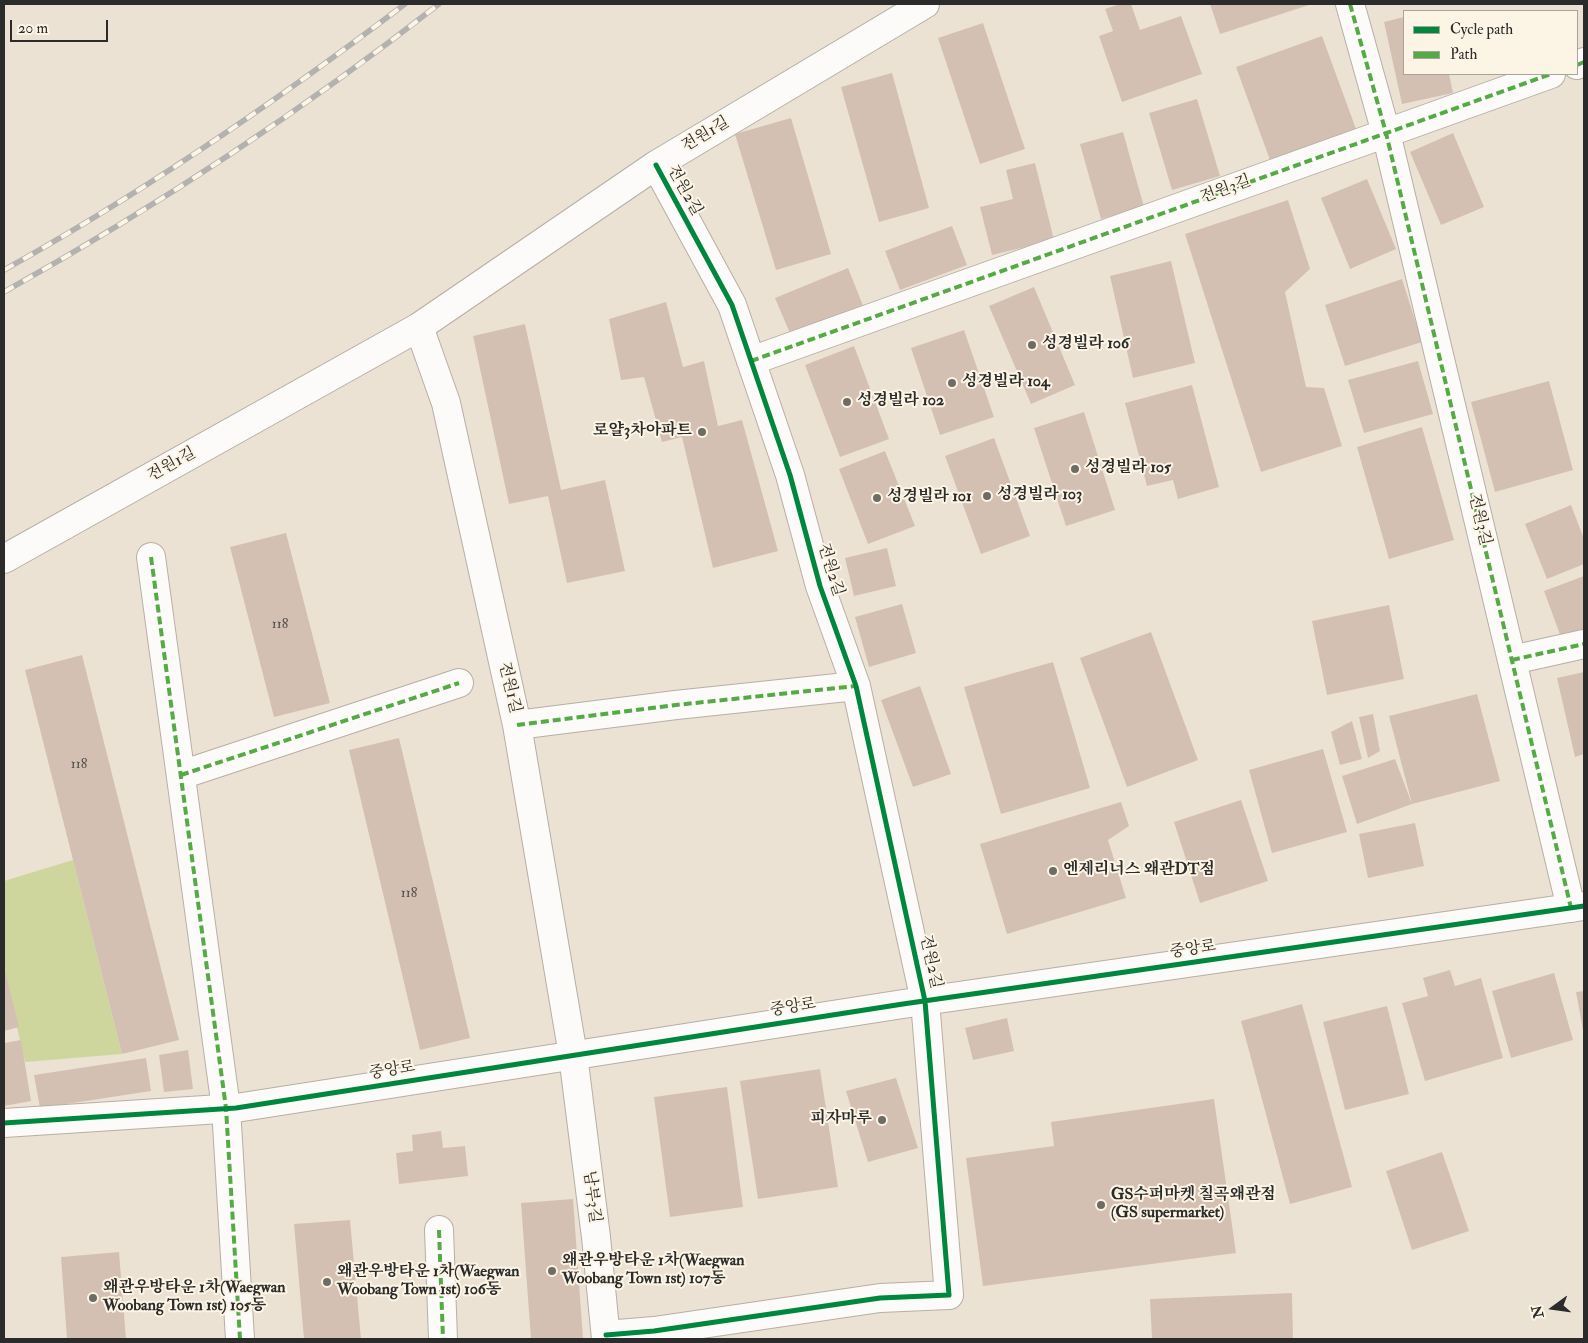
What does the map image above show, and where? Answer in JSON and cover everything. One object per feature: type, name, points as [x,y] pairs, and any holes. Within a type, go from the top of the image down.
[{"type":"street","name":"전원1길","points":[[4,559],[419,327],[656,165],[925,4]]},
{"type":"street","name":"전원3길","points":[[1350,4],[1386,133],[1512,660],[1578,907]]},
{"type":"street","name":"전원3길","points":[[751,361],[1548,75]]},
{"type":"street","name":"전원2길","points":[[606,1337],[880,1298],[949,1295],[925,1001],[856,686],[820,586],[790,475],[732,305],[656,165]]},
{"type":"street","name":"전원1길","points":[[419,327],[446,403],[517,725],[573,1055]]},
{"type":"street","points":[[151,557],[226,1108],[240,1339]]},
{"type":"street","points":[[1512,660],[1584,644]]},
{"type":"street","points":[[181,775],[459,683]]},
{"type":"street","points":[[517,725],[676,705],[856,686]]},
{"type":"street","name":"중앙로","points":[[4,1123],[226,1108],[925,1001],[1578,907]]},
{"type":"street","name":"남부3길","points":[[573,1055],[596,1237],[606,1337]]},
{"type":"street","points":[[439,1230],[443,1339]]},
{"type":"green space","points":[[73,860],[122,1054],[25,1062],[4,971],[4,881]]},
{"type":"building","points":[[1120,4],[1131,4],[1140,30],[1181,16],[1202,74],[1122,102],[1099,36],[1113,31],[1105,9]]},
{"type":"building","points":[[1210,4],[1312,4],[1220,34]]},
{"type":"building","points":[[1403,17],[1403,75],[1449,75],[1453,93],[1402,104],[1384,22]]},
{"type":"building","points":[[983,23],[1025,149],[980,164],[938,38]]},
{"type":"building","points":[[1322,36],[1356,129],[1270,160],[1236,67]]},
{"type":"building","points":[[892,73],[929,208],[879,222],[841,87]]},
{"type":"building","points":[[1197,99],[1220,176],[1172,190],[1149,113]]},
{"type":"building","points":[[791,118],[831,254],[776,270],[735,134]]},
{"type":"building","points":[[1123,132],[1144,207],[1101,219],[1080,144]]},
{"type":"building","points":[[1453,133],[1484,207],[1441,225],[1410,152]]},
{"type":"building","points":[[1035,163],[1054,240],[992,255],[980,207],[1013,199],[1006,170]]},
{"type":"building","points":[[1367,179],[1396,249],[1350,269],[1321,198]]},
{"type":"building","points":[[1288,200],[1310,269],[1285,292],[1306,387],[1324,388],[1342,446],[1261,472],[1185,234]]},
{"type":"building","points":[[952,226],[967,265],[900,290],[885,251]]},
{"type":"building","points":[[1171,261],[1195,363],[1133,378],[1110,276]]},
{"type":"building","points":[[848,268],[864,308],[792,338],[775,298]]},
{"type":"building","points":[[1402,279],[1422,342],[1345,366],[1325,305]]},
{"type":"building","name":"성경빌라 106","points":[[1034,287],[1075,385],[1031,404],[989,306]]},
{"type":"building","name":"로얄3차아파트","points":[[666,302],[683,367],[704,361],[718,426],[742,420],[778,551],[713,568],[682,437],[662,442],[644,377],[621,380],[609,319]]},
{"type":"building","name":"로얄3차아파트","points":[[525,324],[561,490],[605,480],[625,571],[567,583],[548,496],[509,504],[473,336]]},
{"type":"building","name":"성경빌라 104","points":[[964,330],[994,417],[940,435],[911,348]]},
{"type":"building","name":"성경빌라 102","points":[[854,346],[889,439],[840,457],[805,365]]},
{"type":"building","points":[[1418,361],[1433,414],[1364,433],[1348,380]]},
{"type":"building","points":[[1549,381],[1573,470],[1495,492],[1471,402]]},
{"type":"building","points":[[1192,385],[1219,487],[1178,499],[1173,480],[1147,486],[1125,403]]},
{"type":"building","name":"성경빌라 105","points":[[1084,412],[1115,510],[1066,526],[1034,428]]},
{"type":"building","points":[[1422,427],[1454,540],[1389,559],[1357,447]]},
{"type":"building","name":"성경빌라 103","points":[[994,438],[1030,536],[981,554],[945,456]]},
{"type":"building","name":"성경빌라 101","points":[[885,451],[915,526],[868,544],[839,469]]},
{"type":"building","points":[[1571,505],[1584,539],[1584,564],[1547,579],[1525,524]]},
{"type":"building","points":[[286,533],[330,703],[274,717],[230,547]]},
{"type":"building","points":[[887,548],[896,586],[854,596],[845,558]]},
{"type":"building","points":[[1584,576],[1584,632],[1562,640],[1544,591]]},
{"type":"building","points":[[902,604],[916,653],[869,667],[855,617]]},
{"type":"building","points":[[1389,605],[1404,679],[1327,695],[1312,621]]},
{"type":"building","points":[[1151,632],[1198,760],[1127,787],[1080,658]]},
{"type":"building","points":[[82,655],[179,1040],[122,1054],[25,670]]},
{"type":"building","points":[[1053,662],[1090,788],[1001,814],[964,687]]},
{"type":"building","points":[[1584,672],[1584,754],[1575,757],[1557,678]]},
{"type":"building","points":[[920,686],[951,774],[913,787],[881,700]]},
{"type":"building","points":[[1477,694],[1500,781],[1412,804],[1389,716]]},
{"type":"building","points":[[1373,714],[1380,751],[1368,758],[1359,717]]},
{"type":"building","points":[[1352,721],[1362,759],[1340,765],[1331,732]]},
{"type":"building","points":[[399,738],[470,1038],[420,1050],[349,750]]},
{"type":"building","points":[[1323,749],[1347,832],[1272,853],[1249,770]]},
{"type":"building","points":[[1395,759],[1412,804],[1357,824],[1342,776]]},
{"type":"building","points":[[1241,800],[1268,881],[1200,903],[1174,822]]},
{"type":"building","name":"엔제리너스 왜관DT점","points":[[1121,802],[1129,826],[1108,840],[1126,898],[1007,934],[980,844]]},
{"type":"building","points":[[1415,823],[1424,866],[1368,878],[1359,834]]},
{"type":"building","points":[[4,967],[19,1027],[4,1031]]},
{"type":"building","points":[[1450,970],[1455,986],[1481,978],[1503,1058],[1425,1081],[1402,1003],[1428,996],[1423,978]]},
{"type":"building","points":[[1554,973],[1573,1040],[1511,1058],[1492,991]]},
{"type":"building","points":[[1584,991],[1584,1030],[1583,1030],[1576,992]]},
{"type":"building","points":[[1302,1004],[1352,1187],[1290,1204],[1241,1021]]},
{"type":"building","points":[[1387,1006],[1409,1094],[1345,1110],[1323,1022]]},
{"type":"building","points":[[1007,1018],[1014,1051],[973,1060],[965,1028]]},
{"type":"building","points":[[21,1040],[31,1101],[4,1106],[4,1043]]},
{"type":"building","points":[[188,1050],[193,1089],[164,1092],[159,1055]]},
{"type":"building","points":[[146,1058],[151,1091],[40,1108],[34,1075]]},
{"type":"building","points":[[820,1069],[838,1187],[758,1199],[740,1081]]},
{"type":"building","name":"피자마루","points":[[896,1078],[918,1148],[868,1162],[846,1091]]},
{"type":"building","points":[[727,1087],[743,1207],[670,1217],[654,1097]]},
{"type":"building","name":"GS수퍼마켓 칠곡왜관점 (GS supermarket)","points":[[1214,1099],[1236,1253],[983,1286],[966,1158],[1054,1146],[1051,1122]]},
{"type":"building","points":[[441,1131],[443,1148],[465,1146],[468,1176],[399,1184],[396,1153],[413,1151],[412,1135]]},
{"type":"building","points":[[1442,1152],[1469,1231],[1412,1250],[1386,1171]]},
{"type":"building","name":"왜관우방타운 1차(Waegwan Woobang Town 1st) 107동","points":[[573,1199],[583,1339],[531,1339],[521,1203]]},
{"type":"building","name":"왜관우방타운 1차(Waegwan Woobang Town 1st) 106동","points":[[350,1220],[361,1339],[304,1339],[294,1224]]},
{"type":"building","name":"왜관우방타운 1차(Waegwan Woobang Town 1st) 105동","points":[[119,1252],[126,1339],[67,1339],[61,1257]]},
{"type":"building","points":[[1292,1293],[1293,1339],[1152,1339],[1150,1299]]},
{"type":"railway","points":[[4,270],[108,209],[209,144],[308,76],[405,4]]},
{"type":"railway","points":[[4,292],[117,226],[227,156],[335,82],[439,4]]},
{"type":"marked path","points":[[1350,4],[1386,133],[1571,908]]},
{"type":"marked path","points":[[1578,65],[1584,62]]},
{"type":"marked path","points":[[751,361],[1548,75]]},
{"type":"marked path","points":[[151,557],[226,1108],[240,1339]]},
{"type":"marked path","points":[[1512,660],[1584,644]]},
{"type":"marked path","points":[[181,775],[459,683]]},
{"type":"marked path","points":[[517,725],[676,705],[856,686]]},
{"type":"marked path","points":[[439,1230],[443,1339]]},
{"type":"cycle path","points":[[606,1335],[654,1331],[880,1298],[949,1295],[925,1001],[856,686],[820,586],[790,475],[732,305],[656,165]]},
{"type":"cycle path","points":[[4,1123],[236,1108],[903,1004],[1584,906]]},
{"type":"place","name":"성경빌라 106","points":[[1032,345]]},
{"type":"place","name":"성경빌라 104","points":[[952,383]]},
{"type":"place","name":"성경빌라 102","points":[[847,402]]},
{"type":"place","name":"로얄3차아파트","points":[[702,432]]},
{"type":"place","name":"성경빌라 105","points":[[1075,469]]},
{"type":"place","name":"성경빌라 103","points":[[987,496]]},
{"type":"place","name":"성경빌라 101","points":[[877,498]]},
{"type":"place","name":"엔제리너스 왜관DT점","points":[[1053,871]]},
{"type":"place","name":"피자마루","points":[[882,1120]]},
{"type":"place","name":"GS수퍼마켓 칠곡왜관점 (GS supermarket)","points":[[1101,1205]]},
{"type":"place","name":"왜관우방타운 1차(Waegwan Woobang Town 1st) 107동","points":[[552,1271]]},
{"type":"place","name":"왜관우방타운 1차(Waegwan Woobang Town 1st) 106동","points":[[327,1282]]},
{"type":"place","name":"왜관우방타운 1차(Waegwan Woobang Town 1st) 105동","points":[[93,1298]]}]
